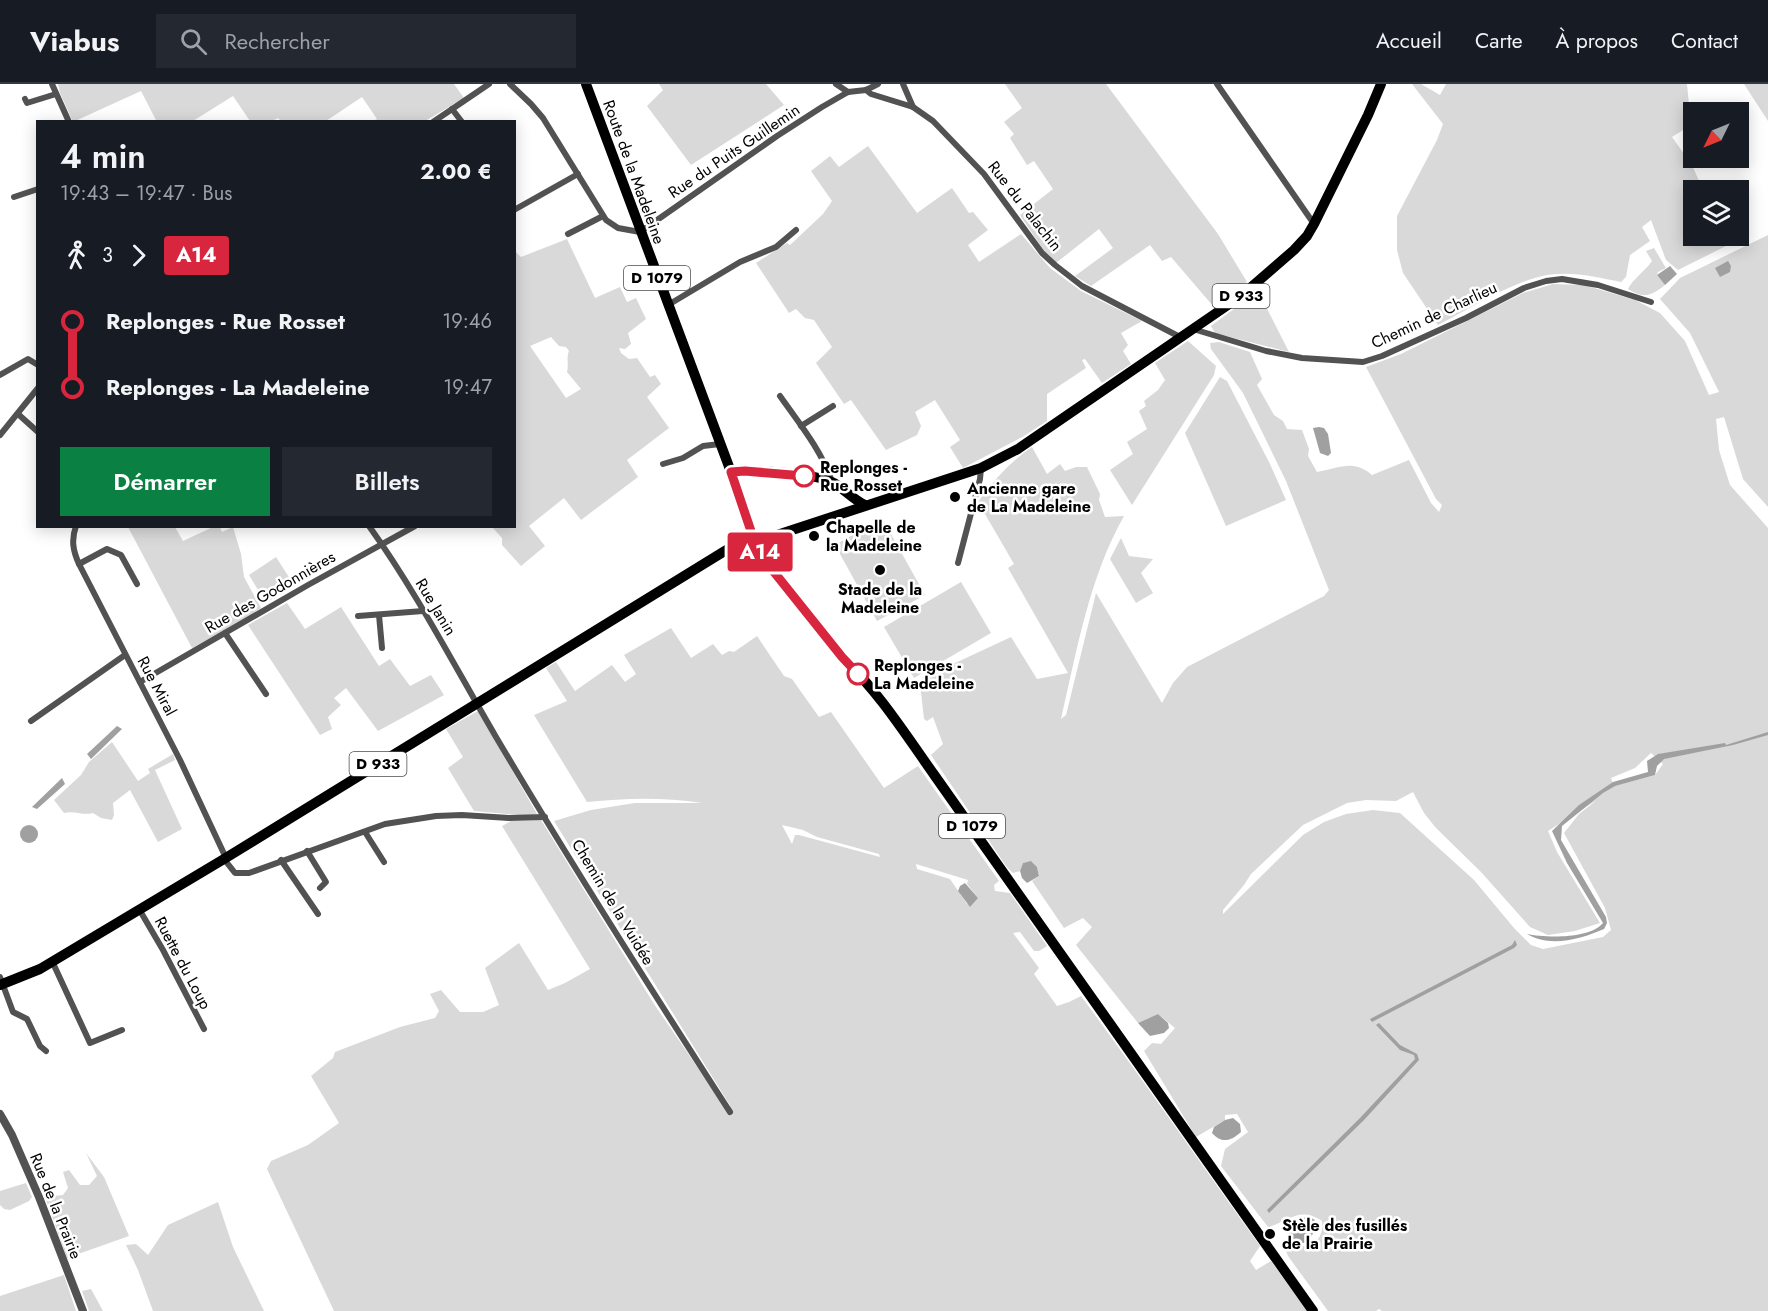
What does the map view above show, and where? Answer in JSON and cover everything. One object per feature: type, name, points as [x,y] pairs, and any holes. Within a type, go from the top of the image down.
[{"type":"main road","name":"Route de la Madeleine","points":[[586,84],[731,472],[754,540]]},
{"type":"main road","name":"D 933","points":[[1,982],[26,976],[52,962],[728,549],[748,540],[773,536],[897,495],[980,473],[1029,442],[1241,296],[1273,270],[1307,236],[1368,116],[1381,84]]},
{"type":"main road","points":[[731,472],[797,475],[832,482],[865,505]]},
{"type":"main road","points":[[763,557],[765,547],[773,536]]},
{"type":"main road","name":"D 1079","points":[[754,540],[763,557],[842,657],[887,709],[924,760],[1313,1311]]},
{"type":"street","points":[[52,84],[68,120]]},
{"type":"street","points":[[436,120],[489,84]]},
{"type":"street","points":[[510,84],[543,118],[603,216],[612,226],[640,232]]},
{"type":"street","points":[[836,84],[849,92]]},
{"type":"street","name":"Rue du Puits Guillemin","points":[[640,232],[777,136],[849,92],[867,90],[878,84]]},
{"type":"street","name":"Rue du Palachin","points":[[903,84],[913,107],[933,122],[984,174],[1042,252],[1055,265],[1082,286],[1180,337]]},
{"type":"street","points":[[1217,84],[1314,224]]},
{"type":"street","points":[[867,90],[871,94],[913,107]]},
{"type":"street","points":[[25,99],[27,103],[56,94]]},
{"type":"street","points":[[452,110],[460,120]]},
{"type":"street","points":[[516,209],[578,174]]},
{"type":"street","points":[[14,197],[36,190]]},
{"type":"street","points":[[568,234],[603,216]]},
{"type":"street","points":[[667,305],[734,266],[776,247],[796,230]]},
{"type":"street","name":"Chemin de Charlieu","points":[[1192,328],[1275,353],[1302,358],[1363,362],[1435,332],[1524,288],[1546,281],[1562,279],[1598,285],[1651,302]]},
{"type":"street","points":[[0,375],[28,359],[36,364]]},
{"type":"street","points":[[0,435],[36,391]]},
{"type":"street","points":[[780,396],[829,471],[832,482]]},
{"type":"street","points":[[801,426],[833,406]]},
{"type":"street","points":[[18,414],[36,430]]},
{"type":"street","points":[[663,464],[683,458],[703,446],[720,444]]},
{"type":"street","points":[[958,563],[980,473]]},
{"type":"street","name":"Rue Miral","points":[[75,528],[73,546],[79,564],[180,760],[225,858]]},
{"type":"street","name":"Rue Janin","points":[[370,528],[477,703]]},
{"type":"street","name":"Rue des Godonnières","points":[[140,681],[412,528]]},
{"type":"street","points":[[79,564],[107,549],[121,555],[137,584]]},
{"type":"street","points":[[358,615],[423,611]]},
{"type":"street","points":[[379,615],[382,648]]},
{"type":"street","points":[[225,633],[266,694]]},
{"type":"street","points":[[31,721],[125,655]]},
{"type":"street","name":"Chemin de la Vuidée","points":[[477,703],[639,972],[730,1112]]},
{"type":"street","points":[[225,858],[232,870],[239,874],[255,872],[281,860],[385,824],[462,814],[509,818],[545,817]]},
{"type":"street","points":[[365,832],[384,862]]},
{"type":"street","points":[[307,851],[326,882],[320,888]]},
{"type":"street","points":[[281,860],[318,914]]},
{"type":"street","name":"Ruette du Loup","points":[[139,909],[204,1029]]},
{"type":"street","points":[[52,962],[90,1043],[122,1030]]},
{"type":"street","points":[[1,982],[13,1012],[27,1019],[40,1046],[46,1051]]},
{"type":"street","name":"Rue de la Prairie","points":[[0,1114],[12,1135],[39,1197],[83,1311]]},
{"type":"shaded area","points":[[58,84],[454,84],[464,98],[427,120],[375,120],[377,119],[362,97],[328,120],[280,120],[278,118],[249,120],[233,96],[195,120],[156,120],[141,91],[77,120],[72,120]]},
{"type":"shaded area","points":[[659,84],[766,84],[784,105],[691,165],[647,106],[663,90]]},
{"type":"shaded area","points":[[1005,84],[1106,84],[1218,234],[1247,282],[1213,306],[1171,257],[1162,261],[1150,245],[1091,286],[1075,276],[1113,248],[1099,229],[1056,263],[1044,251],[1020,215],[1053,189],[1034,161],[1027,165],[1010,138],[1014,134],[1004,122],[1022,108]]},
{"type":"shaded area","points":[[1412,84],[1421,84],[1440,95],[1446,84],[1687,84],[1689,102],[1683,102],[1683,130],[1672,137],[1683,152],[1683,168],[1693,168],[1699,180],[1683,180],[1683,246],[1726,246],[1678,270],[1666,260],[1651,220],[1642,227],[1650,241],[1630,255],[1626,277],[1621,282],[1575,274],[1556,274],[1534,278],[1506,289],[1438,325],[1403,273],[1397,250],[1397,216],[1443,124]]},
{"type":"shaded area","points":[[1744,84],[1768,84],[1768,121]]},
{"type":"shaded area","points":[[868,146],[917,213],[952,188],[969,213],[973,212],[988,230],[968,245],[979,262],[1021,234],[1050,268],[1081,291],[1142,321],[1121,333],[1128,345],[1123,351],[1131,364],[1102,383],[1085,359],[1082,360],[1086,368],[1047,394],[1047,421],[1024,436],[963,468],[950,447],[960,440],[935,400],[915,412],[921,426],[917,435],[886,450],[851,400],[844,404],[816,363],[832,347],[814,320],[805,318],[796,309],[789,313],[756,263],[787,243],[790,245],[823,214],[832,201],[811,171],[830,156],[839,167]]},
{"type":"shaded area","points":[[1768,235],[1768,507],[1743,479],[1724,417],[1716,419],[1719,450],[1730,485],[1768,528],[1768,1311],[1382,1311],[1379,1309],[1376,1311],[1328,1311],[1288,1256],[1283,1244],[1289,1238],[1295,1244],[1309,1247],[1320,1236],[1322,1221],[1301,1215],[1268,1227],[1221,1166],[1225,1149],[1248,1132],[1237,1114],[1225,1115],[1225,1120],[1196,1137],[1144,1051],[1152,1043],[1161,1044],[1175,1028],[1158,1014],[1138,1023],[1076,945],[1092,927],[1083,918],[1064,928],[1032,881],[1039,876],[1037,867],[1032,862],[1023,863],[1020,871],[1013,873],[1006,866],[931,755],[943,744],[933,717],[927,721],[924,719],[920,683],[938,671],[1011,637],[1037,679],[1068,673],[1008,568],[1014,564],[978,502],[1003,472],[1032,447],[1047,474],[1060,464],[1065,471],[1076,467],[1087,467],[1100,494],[1099,500],[1105,517],[1124,516],[1093,589],[1061,719],[1066,715],[1096,593],[1162,703],[1173,683],[1187,667],[1324,596],[1329,590],[1286,481],[1243,393],[1211,349],[1210,343],[1219,342],[1250,352],[1262,379],[1257,385],[1274,415],[1283,421],[1287,429],[1302,430],[1309,449],[1308,456],[1317,472],[1352,466],[1359,467],[1372,475],[1409,460],[1431,503],[1439,512],[1442,505],[1436,499],[1366,367],[1401,354],[1523,293],[1553,284],[1584,285],[1635,300],[1660,313],[1685,341],[1709,395],[1719,392],[1690,333],[1660,299],[1680,278]],"holes":[[[1651,753],[1663,764],[1655,775],[1614,786],[1611,778],[1635,768]],[[1413,792],[1424,813],[1530,927],[1548,935],[1575,931],[1600,923],[1557,852],[1548,831],[1597,800],[1579,814],[1564,833],[1605,908],[1611,930],[1603,937],[1543,949],[1531,945],[1474,880],[1400,813],[1373,810],[1346,814],[1324,822],[1303,835],[1223,914],[1223,910],[1251,874],[1303,825],[1347,803],[1366,800],[1396,801]]]},
{"type":"shaded area","points":[[567,239],[595,298],[620,287],[627,302],[636,298],[646,319],[628,333],[631,344],[625,349],[619,348],[621,353],[629,359],[637,358],[650,377],[655,375],[661,384],[647,397],[669,428],[627,460],[638,477],[581,520],[564,498],[529,526],[545,546],[521,566],[502,545],[502,538],[493,528],[516,528],[516,252],[521,257]],"holes":[[[551,337],[559,346],[566,347],[569,351],[567,372],[581,389],[566,398],[530,346]]]},
{"type":"shaded area","points":[[1654,248],[1666,268],[1657,275],[1665,285],[1647,295],[1628,289],[1652,261],[1646,251]]},
{"type":"shaded area","points":[[1728,261],[1731,266],[1730,272],[1720,277],[1715,268]]},
{"type":"shaded area","points":[[1670,266],[1677,274],[1665,285],[1657,275]]},
{"type":"shaded area","points":[[1258,291],[1289,352],[1215,333],[1211,326]]},
{"type":"shaded area","points":[[1188,341],[1216,366],[1214,375],[1132,505],[1110,470],[1133,454],[1127,442],[1147,429],[1139,411],[1146,406],[1144,401],[1158,390],[1165,380],[1155,363]]},
{"type":"shaded area","points":[[1220,377],[1227,381],[1286,500],[1226,526],[1185,433]]},
{"type":"shaded area","points":[[1313,428],[1324,428],[1328,434],[1331,453],[1328,456],[1320,453]]},
{"type":"shaded area","name":"Stade de la Madeleine","points":[[882,518],[925,595],[877,621],[835,545]]},
{"type":"shaded area","points":[[129,528],[176,528],[183,541],[211,528],[220,528],[222,532],[233,528],[241,554],[244,577],[261,608],[239,623],[192,648]]},
{"type":"shaded area","points":[[1121,538],[1129,556],[1153,559],[1141,573],[1153,593],[1136,603],[1110,559]]},
{"type":"shaded area","points":[[276,557],[294,585],[266,603],[249,575]]},
{"type":"shaded area","points":[[961,582],[991,633],[914,678],[884,627]]},
{"type":"shaded area","points":[[287,603],[305,629],[341,607],[379,666],[390,659],[410,686],[431,675],[444,695],[378,731],[346,688],[334,698],[341,705],[328,717],[332,729],[320,735],[248,625]]},
{"type":"shaded area","points":[[671,628],[691,658],[713,644],[722,655],[729,651],[734,652],[757,636],[784,676],[792,679],[819,717],[831,712],[884,788],[918,766],[999,881],[994,885],[995,891],[1010,893],[1047,946],[1034,951],[1020,932],[1013,933],[1039,968],[1034,974],[1057,1006],[1081,996],[1260,1246],[1250,1261],[1256,1270],[1271,1261],[1307,1311],[334,1311],[267,1169],[271,1161],[308,1145],[339,1123],[311,1076],[333,1058],[335,1052],[400,1027],[435,1018],[439,1011],[430,994],[441,990],[460,1012],[483,1012],[499,1005],[485,968],[519,943],[548,990],[590,969],[502,826],[511,821],[541,820],[654,1004],[718,1097],[731,1107],[554,821],[591,810],[635,803],[702,803],[644,799],[587,802],[534,715],[567,701],[546,668],[556,662],[575,691],[612,665],[625,682],[636,674],[624,655]],"holes":[[[782,825],[879,854],[880,857],[799,835],[795,835],[792,844]],[[916,864],[968,880],[967,884],[978,898],[967,904],[950,879],[917,869]]]},
{"type":"shaded area","points":[[478,711],[537,814],[529,816],[474,811],[448,768],[463,757],[446,729]]},
{"type":"shaded area","points":[[117,726],[122,729],[91,759],[87,754]]},
{"type":"shaded area","points":[[1768,732],[1768,735],[1733,745],[1664,759],[1657,766],[1655,775],[1615,786],[1562,826],[1561,840],[1606,917],[1607,923],[1604,929],[1586,936],[1565,940],[1546,941],[1527,934],[1578,935],[1597,928],[1603,923],[1567,863],[1552,831],[1579,805],[1613,782],[1648,772],[1647,761],[1658,754],[1725,743],[1726,745]]},
{"type":"shaded area","points":[[112,742],[138,781],[150,773],[148,769],[173,754],[175,760],[155,770],[182,829],[158,842],[130,790],[113,803],[112,820],[101,818],[93,813],[64,813],[54,800],[81,775],[89,762]]},
{"type":"shaded area","points":[[62,778],[65,784],[37,809],[32,807]]},
{"type":"shaded area","points":[[25,825],[33,825],[38,830],[36,841],[25,843],[20,838],[20,830]]},
{"type":"shaded area","points":[[1031,861],[1037,867],[1039,876],[1027,883],[1020,871],[1023,863]]},
{"type":"shaded area","points":[[965,883],[978,898],[970,907],[958,891]]},
{"type":"shaded area","points":[[1515,940],[1517,945],[1514,948],[1372,1022],[1370,1019],[1512,945]]},
{"type":"shaded area","points":[[1158,1014],[1168,1023],[1169,1028],[1164,1033],[1150,1036],[1138,1023]]},
{"type":"shaded area","points":[[1379,1023],[1400,1045],[1417,1054],[1419,1060],[1364,1120],[1269,1213],[1267,1210],[1360,1118],[1415,1059],[1414,1055],[1400,1050],[1376,1025]]},
{"type":"shaded area","points":[[1233,1118],[1240,1124],[1241,1132],[1237,1135],[1223,1140],[1212,1133],[1214,1127]]},
{"type":"shaded area","points":[[86,1153],[104,1177],[129,1236],[67,1258],[45,1197],[63,1195],[68,1188],[63,1172],[69,1170],[80,1185],[89,1185],[97,1176]]},
{"type":"shaded area","points":[[26,1183],[32,1197],[29,1201],[10,1210],[0,1205],[0,1191]]},
{"type":"shaded area","points":[[218,1202],[233,1247],[264,1311],[153,1311],[126,1245],[136,1244],[148,1255],[168,1225]]},
{"type":"shaded area","points":[[1308,1216],[1315,1220],[1310,1238],[1299,1244],[1293,1243],[1289,1240],[1287,1233],[1289,1224]]},
{"type":"shaded area","points":[[64,1275],[76,1311],[0,1311],[0,1296]]},
{"type":"shaded area","points":[[91,1289],[103,1311],[89,1311],[82,1291]]},
{"type":"bus line","name":"A14","points":[[804,476],[738,470],[731,472],[754,540],[766,562],[858,674]]},
{"type":"place","name":"Replonges - Rue Rosset","points":[[804,476]]},
{"type":"place","name":"Ancienne gare de La Madeleine","points":[[955,497]]},
{"type":"place","name":"Chapelle de la Madeleine","points":[[814,536]]},
{"type":"place","name":"Stade de la Madeleine","points":[[880,570]]},
{"type":"place","name":"Replonges - La Madeleine","points":[[858,674]]},
{"type":"place","name":"Stèle des fusillés de la Prairie","points":[[1270,1234]]}]
